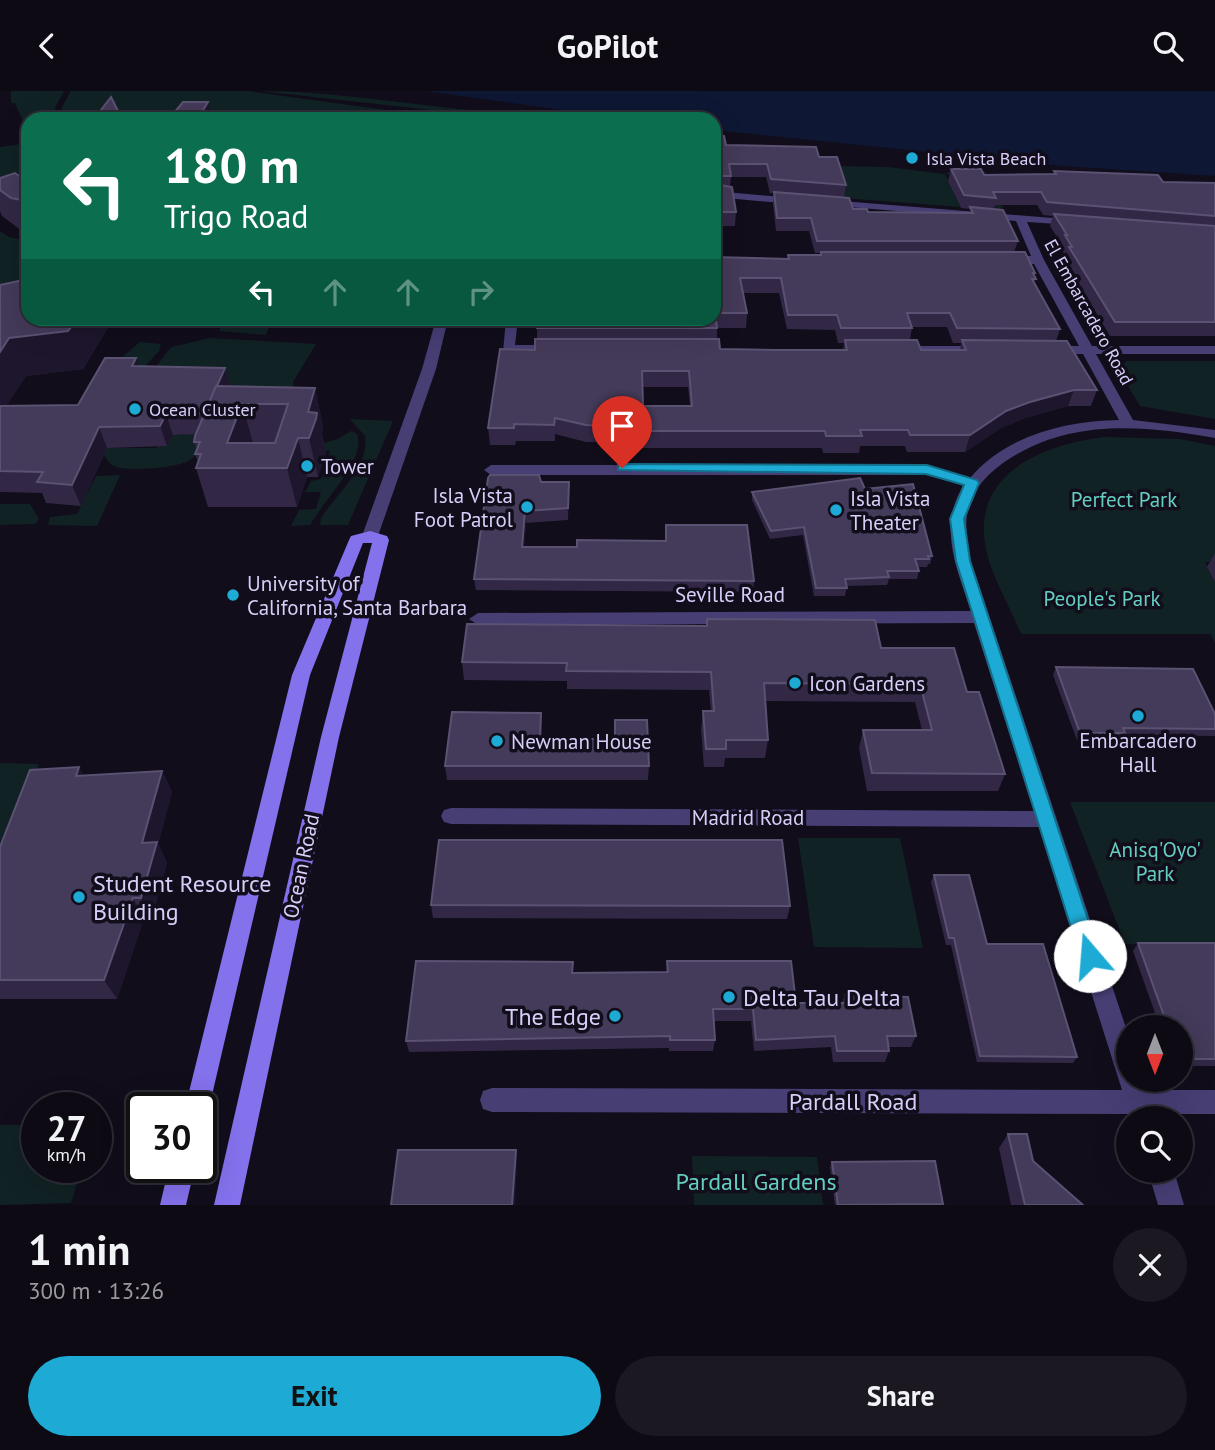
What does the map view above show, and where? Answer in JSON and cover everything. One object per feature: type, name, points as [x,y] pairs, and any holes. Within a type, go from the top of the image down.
[{"type":"street","points":[[721,195],[1083,223]]},
{"type":"street","name":"El Embarcadero Road","points":[[1020,218],[1038,260],[1128,423]]},
{"type":"street","points":[[992,260],[1038,260]]},
{"type":"street","name":"Ocean Road","points":[[370,535],[429,369],[440,326]]},
{"type":"street","points":[[511,326],[508,349],[566,349]]},
{"type":"street","points":[[887,350],[981,350]]},
{"type":"street","points":[[1041,350],[1215,350]]},
{"type":"street","points":[[1116,1035],[981,617],[959,541],[957,519],[972,483],[1003,455],[1033,439],[1080,427],[1128,423],[1215,434]]},
{"type":"street","points":[[491,470],[927,470],[972,483]]},
{"type":"street","name":"Ocean Road","points":[[201,1092],[301,675],[357,540],[370,535],[381,540],[330,737],[226,1205]]},
{"type":"street","name":"Seville Road","points":[[478,619],[981,617]]},
{"type":"street","name":"Madrid Road","points":[[451,816],[1045,819]]},
{"type":"street","name":"Pardall Road","points":[[492,1100],[1215,1102]]},
{"type":"street","points":[[173,1205],[178,1183]]},
{"type":"street","points":[[1165,1183],[1171,1205]]},
{"type":"green space","points":[[11,91],[64,91],[55,112],[21,112],[21,117],[15,103],[11,103]]},
{"type":"green space","points":[[71,91],[247,91],[401,112],[62,112]]},
{"type":"green space","points":[[260,91],[338,95],[476,112],[448,112]]},
{"type":"green space","points":[[21,144],[21,196],[0,203],[0,147]]},
{"type":"green space","points":[[835,166],[888,167],[944,174],[957,168],[977,168],[992,176],[1003,207],[996,210],[993,201],[961,174],[945,174],[960,207],[844,198]]},
{"type":"green space","points":[[0,231],[9,237],[21,240],[21,299],[0,316]]},
{"type":"green space","points":[[221,326],[269,326],[266,335],[219,331]]},
{"type":"green space","points":[[210,338],[316,344],[293,382],[293,390],[318,413],[148,377],[171,347]]},
{"type":"green space","points":[[140,342],[161,344],[159,351],[135,377],[95,380]]},
{"type":"green space","points":[[1127,361],[1215,361],[1215,419],[1140,406],[1118,369]]},
{"type":"green space","points":[[350,419],[393,421],[348,525],[320,525],[321,518],[351,480],[362,458],[365,436]]},
{"type":"green space","points":[[218,420],[202,447],[184,463],[140,469],[120,468],[109,463],[102,448],[156,448],[169,434],[183,435]]},
{"type":"green space","points":[[351,431],[357,434],[358,444],[356,455],[343,479],[310,525],[291,526],[299,510],[316,509],[321,492],[305,492],[311,481],[321,479],[330,451],[320,450],[324,443]]},
{"type":"green space","name":"Perfect Park","points":[[1105,437],[1180,439],[1215,446],[1215,562],[1205,562],[1215,582],[1215,643],[1210,634],[1021,634],[986,549],[984,523],[989,500],[1001,482],[1017,467],[1036,455],[1058,447]]},
{"type":"green space","points":[[120,475],[97,526],[48,525],[50,517],[77,514],[96,476]]},
{"type":"green space","points":[[0,504],[30,504],[39,519],[35,524],[0,525]]},
{"type":"green space","points":[[0,763],[39,764],[0,852]]},
{"type":"green space","name":"Anisq'Oyo' Park","points":[[1070,802],[1215,802],[1215,946],[1125,944]]},
{"type":"green space","points":[[798,838],[900,838],[923,948],[814,947]]},
{"type":"green space","points":[[0,1125],[21,1125],[21,1183],[77,1183],[71,1203],[0,1205]]},
{"type":"green space","name":"Pardall Gardens","points":[[692,1156],[817,1157],[823,1205],[694,1205]]},
{"type":"water","points":[[425,91],[1215,91],[1215,176],[1063,166],[721,131],[721,112],[576,112]]},
{"type":"building","points":[[111,97],[118,112],[99,112]]},
{"type":"building","points":[[183,102],[208,102],[202,112],[175,112]]},
{"type":"building","points":[[721,136],[724,136],[726,145],[816,147],[819,157],[837,157],[846,185],[771,179],[767,164],[729,164],[731,176],[721,176]]},
{"type":"building","points":[[951,169],[981,169],[984,175],[1056,174],[1054,171],[1158,175],[1163,182],[1215,183],[1215,216],[1047,202],[1041,192],[993,192],[996,198],[964,195]]},
{"type":"building","points":[[15,173],[21,177],[21,200],[11,198],[0,190],[0,178]]},
{"type":"building","points":[[721,185],[732,187],[736,212],[721,212]]},
{"type":"building","points":[[774,192],[849,198],[853,209],[867,209],[868,212],[973,213],[970,207],[1003,210],[1018,241],[817,241],[811,218],[777,218]]},
{"type":"building","points":[[1054,214],[1215,226],[1215,322],[1115,322],[1069,247],[1072,247],[1067,235]]},
{"type":"building","points":[[821,252],[1025,252],[1035,273],[1036,279],[1032,279],[1060,329],[957,328],[950,313],[907,313],[912,328],[841,328],[837,315],[788,315],[781,278],[740,278],[747,313],[721,313],[721,257],[789,259],[788,255],[821,255]]},
{"type":"building","points":[[21,280],[21,326],[72,326],[68,331],[9,338],[0,352],[0,285]]},
{"type":"building","points":[[717,326],[717,328],[537,328]]},
{"type":"building","points":[[535,339],[719,339],[720,349],[777,350],[847,350],[845,340],[917,340],[921,350],[966,350],[962,340],[1067,341],[1097,390],[1074,390],[1030,402],[1006,411],[970,435],[910,435],[908,430],[860,430],[862,436],[826,436],[825,431],[608,431],[608,426],[586,425],[555,418],[554,425],[514,424],[514,428],[488,428],[500,349],[535,350]],"holes":[[[642,371],[689,371],[692,406],[643,406]]]},
{"type":"building","points":[[105,358],[136,358],[132,366],[225,368],[205,413],[166,414],[160,426],[99,427],[72,485],[37,482],[43,472],[0,471],[0,406],[78,405]]},
{"type":"building","points":[[216,386],[315,388],[308,412],[317,413],[316,419],[309,438],[298,438],[287,468],[196,468],[201,454],[195,454],[200,442],[194,442]],"holes":[[[242,404],[288,404],[275,443],[227,443]]]},
{"type":"building","points":[[490,475],[539,475],[541,482],[569,482],[568,508],[525,511],[522,547],[577,547],[577,540],[666,541],[666,525],[747,525],[754,581],[474,579]]},
{"type":"building","points":[[860,478],[865,489],[913,484],[932,556],[928,556],[929,559],[915,559],[919,571],[887,571],[889,577],[845,579],[847,588],[816,588],[804,527],[771,531],[752,492]]},
{"type":"building","points":[[707,619],[875,620],[881,648],[954,648],[967,692],[979,692],[1005,774],[872,773],[863,730],[932,730],[920,684],[764,683],[768,740],[726,740],[726,749],[706,749],[703,711],[714,711],[711,672],[566,671],[567,663],[462,662],[467,624],[707,626]]},
{"type":"building","name":"Embarcadero Hall","points":[[1056,667],[1193,669],[1215,714],[1215,729],[1123,728],[1125,733],[1080,733]]},
{"type":"building","points":[[452,712],[541,713],[540,739],[615,739],[615,720],[647,720],[649,766],[445,766]]},
{"type":"building","name":"Student Resource Building","points":[[79,767],[76,776],[162,771],[142,843],[157,842],[141,898],[133,898],[104,980],[0,980],[0,847],[30,770]]},
{"type":"building","points":[[439,840],[782,840],[790,906],[431,905]]},
{"type":"building","points":[[934,875],[969,875],[987,944],[1043,944],[1077,1057],[980,1056],[954,938],[949,938]]},
{"type":"building","points":[[1138,943],[1215,943],[1215,1059],[1194,1059],[1194,1015],[1164,1015]]},
{"type":"building","points":[[416,961],[573,962],[572,973],[668,972],[667,961],[791,961],[796,1003],[846,1003],[845,995],[908,997],[916,1036],[887,1036],[889,1051],[837,1051],[835,1036],[756,1040],[753,1009],[713,1009],[715,1040],[670,1040],[670,1036],[406,1041]]},
{"type":"building","points":[[1008,1134],[1027,1134],[1033,1161],[1083,1205],[1025,1205]]},
{"type":"building","points":[[398,1150],[516,1150],[512,1205],[391,1205]]},
{"type":"building","points":[[935,1161],[943,1204],[838,1205],[832,1162]]},
{"type":"place","name":"Isla Vista Beach","points":[[912,158]]},
{"type":"place","name":"Ocean Cluster","points":[[135,409]]},
{"type":"place","name":"Tower","points":[[307,466]]},
{"type":"place","name":"Isla Vista Foot Patrol","points":[[527,507]]},
{"type":"place","name":"Isla Vista Theater","points":[[836,510]]},
{"type":"place","name":"University of California, Santa Barbara","points":[[233,595]]},
{"type":"place","name":"Icon Gardens","points":[[795,683]]},
{"type":"place","name":"Embarcadero Hall","points":[[1138,716]]},
{"type":"place","name":"Newman House","points":[[497,741]]},
{"type":"place","name":"Student Resource Building","points":[[79,897]]},
{"type":"place","name":"Delta Tau Delta","points":[[729,997]]},
{"type":"place","name":"The Edge","points":[[615,1016]]},
{"type":"route","points":[[622,468],[927,470],[972,483],[957,519],[963,561],[1090,956]]},
{"type":"park label","name":"People's Park","points":[[1102,598]]}]
